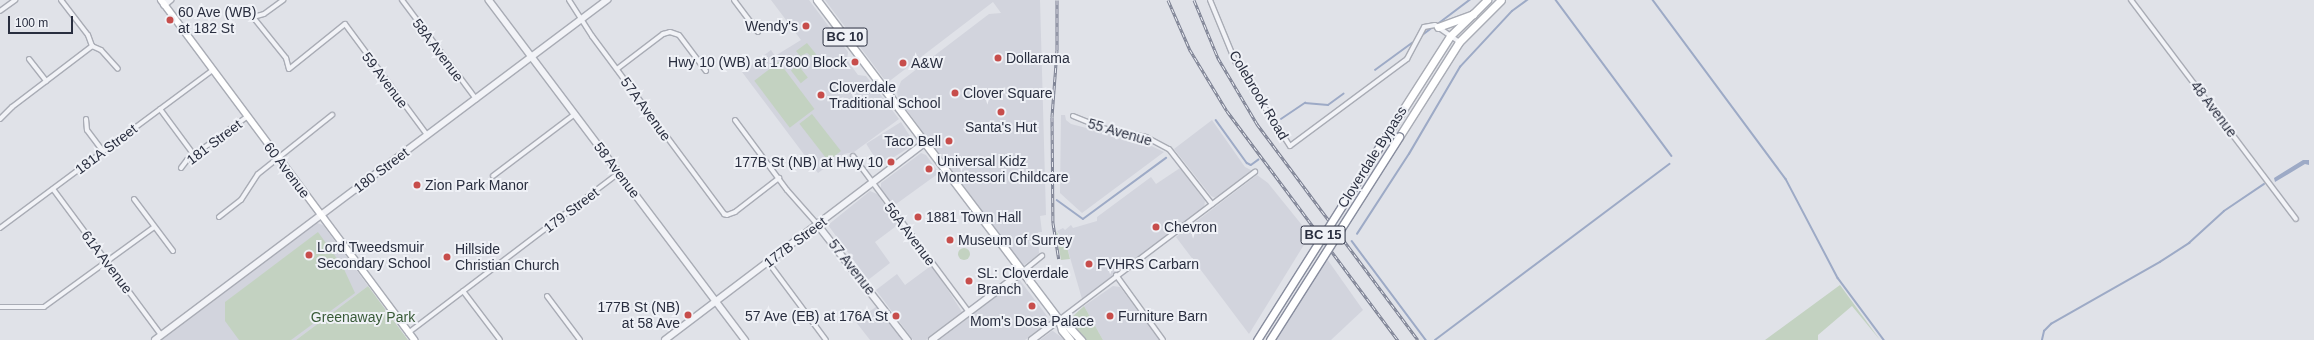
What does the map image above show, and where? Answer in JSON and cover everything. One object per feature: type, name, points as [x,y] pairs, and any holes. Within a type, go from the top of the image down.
[{"type":"highway","name":"BC 10","points":[[817,0],[1021,273],[1059,320],[1068,325],[1080,340]]},
{"type":"highway","name":"BC 15","points":[[1450,36],[1487,0]]},
{"type":"highway","name":"BC 15","points":[[1459,42],[1501,0]]},
{"type":"highway","points":[[1438,27],[1473,14]]},
{"type":"highway","name":"Cloverdale Bypass","points":[[1257,340],[1450,36]]},
{"type":"highway","name":"Cloverdale Bypass","points":[[1270,340],[1459,42]]},
{"type":"highway","name":"BC 10","points":[[1059,320],[1062,330],[1070,340]]},
{"type":"main road","name":"60 Avenue","points":[[162,2],[414,340]]},
{"type":"street","points":[[0,11],[15,0]]},
{"type":"street","points":[[61,0],[88,35],[92,46],[101,50],[118,69]]},
{"type":"street","points":[[162,2],[170,0]]},
{"type":"street","name":"59 Avenue","points":[[283,0],[264,14],[253,17],[286,58],[290,68],[345,24],[427,135]]},
{"type":"street","name":"58A Avenue","points":[[402,0],[476,99]]},
{"type":"street","name":"58 Avenue","points":[[489,0],[745,340]]},
{"type":"street","name":"57A Avenue","points":[[569,0],[617,69],[721,210],[727,215],[779,178]]},
{"type":"street","name":"180 Street","points":[[155,340],[607,0]]},
{"type":"street","points":[[734,0],[758,32]]},
{"type":"street","name":"Colebrook Road","points":[[1210,0],[1236,63],[1290,146],[1407,59],[1424,27],[1435,24],[1438,27]]},
{"type":"street","name":"48 Avenue","points":[[2131,0],[2296,219]]},
{"type":"street","points":[[1438,27],[1459,42]]},
{"type":"street","points":[[617,69],[663,34],[670,32],[679,35],[706,71]]},
{"type":"street","points":[[0,119],[92,46]]},
{"type":"street","points":[[29,59],[46,81]]},
{"type":"street","name":"181A Street","points":[[2,227],[213,70]]},
{"type":"street","points":[[160,109],[194,154]]},
{"type":"street","points":[[493,176],[575,114]]},
{"type":"street","name":"181 Street","points":[[181,168],[194,154],[248,116]]},
{"type":"street","points":[[219,217],[241,200],[258,174],[332,116]]},
{"type":"street","name":"55 Avenue","points":[[1074,116],[1102,128],[1146,137],[1169,149],[1212,204]]},
{"type":"street","points":[[86,119],[87,130],[103,151]]},
{"type":"street","name":"57 Avenue","points":[[735,120],[779,178],[818,225],[908,340]]},
{"type":"street","name":"177B Street","points":[[665,340],[925,143]]},
{"type":"street","name":"56A Avenue","points":[[853,156],[872,184],[969,312]]},
{"type":"street","points":[[1032,340],[1254,172]]},
{"type":"street","name":"179 Street","points":[[408,333],[619,173]]},
{"type":"street","name":"61A Avenue","points":[[52,189],[161,335]]},
{"type":"street","points":[[134,199],[173,251]]},
{"type":"street","points":[[0,222],[2,227]]},
{"type":"street","points":[[0,307],[44,307],[154,227]]},
{"type":"street","points":[[932,340],[1042,256]]},
{"type":"street","points":[[768,262],[826,340]]},
{"type":"street","points":[[1116,275],[1163,340]]},
{"type":"street","points":[[463,291],[500,340]]},
{"type":"street","points":[[547,296],[580,340]]},
{"type":"shaded area","name":"Cloverdale Traditional School","points":[[771,0],[809,0],[848,52],[847,60],[858,75],[866,76],[899,119],[854,152],[844,154],[818,173],[742,72],[771,50],[775,56],[801,40]]},
{"type":"shaded area","points":[[825,0],[1040,0],[1046,215],[1040,216],[1042,232],[1038,232],[1039,253],[1037,256],[1024,265],[1019,263],[898,98],[897,92],[901,81],[989,14],[1001,13],[993,2],[887,83]]},
{"type":"shaded area","points":[[1061,115],[1065,115],[1066,120],[1071,124],[1145,143],[1164,152],[1082,213],[1060,193]]},
{"type":"shaded area","points":[[1212,120],[1245,167],[1253,171],[1216,198],[1211,196],[1174,149]]},
{"type":"shaded area","points":[[901,122],[915,144],[880,166],[866,144]]},
{"type":"shaded area","points":[[921,153],[926,155],[939,173],[892,207],[881,189],[881,183]]},
{"type":"shaded area","points":[[1180,168],[1205,201],[1204,208],[1082,299],[1067,247],[1057,231],[1063,228],[1065,230],[1071,225],[1073,228],[1097,221],[1097,217],[1151,177],[1156,184]]},
{"type":"shaded area","points":[[1257,175],[1268,183],[1310,235],[1249,334],[1176,237]]},
{"type":"shaded area","points":[[870,191],[877,194],[899,224],[875,242],[890,263],[868,280],[828,225]]},
{"type":"shaded area","name":"Lord Tweedsmuir Secondary School","points":[[317,223],[323,225],[368,286],[296,340],[161,340]]},
{"type":"shaded area","points":[[1327,259],[1363,310],[1331,340],[1276,340]]},
{"type":"shaded area","points":[[932,265],[962,312],[926,340],[913,340],[876,290],[897,274],[905,285]]},
{"type":"shaded area","points":[[1019,279],[1047,316],[1048,321],[1045,327],[1025,340],[939,340]]},
{"type":"shaded area","points":[[1113,286],[1120,287],[1160,340],[1103,340],[1084,306]]},
{"type":"shaded area","points":[[877,306],[903,340],[870,340],[856,322]]},
{"type":"shaded area","points":[[1052,331],[1065,340],[1040,340]]},
{"type":"green space","points":[[807,43],[816,54],[813,58],[807,53],[800,56],[796,51]]},
{"type":"green space","points":[[779,62],[815,109],[790,128],[754,81]]},
{"type":"green space","points":[[798,65],[808,78],[801,83],[791,71]]},
{"type":"green space","points":[[812,114],[841,151],[828,161],[799,124]]},
{"type":"green space","points":[[1056,231],[1067,247],[1070,259],[1061,260]]},
{"type":"green space","name":"Lord Tweedsmuir Secondary School","points":[[318,232],[343,267],[355,293],[291,340],[239,340],[225,321],[225,302]]},
{"type":"green space","points":[[966,248],[969,249],[969,259],[962,260],[959,259],[958,252],[959,249]]},
{"type":"green space","points":[[1840,285],[1880,340],[1852,306],[1818,335],[1818,340],[1765,340]]},
{"type":"green space","name":"Greenaway Park","points":[[368,286],[408,340],[296,340]]},
{"type":"green space","points":[[1084,306],[1103,340],[1085,340],[1072,325],[1072,317]]},
{"type":"water","points":[[2303,160],[2309,160],[2309,165],[2305,164],[2275,182],[2274,178]]},
{"type":"waterway","points":[[1439,23],[1470,0]]},
{"type":"waterway","points":[[1357,234],[1409,154],[1460,67],[1512,11],[1527,0]]},
{"type":"waterway","points":[[1556,0],[1672,156]]},
{"type":"waterway","points":[[1653,0],[1786,179],[1838,278],[1884,340]]},
{"type":"waterway","points":[[1421,36],[1433,27]]},
{"type":"waterway","points":[[1375,70],[1412,43]]},
{"type":"waterway","points":[[1281,119],[1305,103],[1328,105],[1343,94]]},
{"type":"waterway","points":[[1216,120],[1247,163],[1251,165],[1258,160]]},
{"type":"waterway","points":[[1057,200],[1083,219],[1166,158]]},
{"type":"waterway","points":[[1435,340],[1669,164]]},
{"type":"waterway","points":[[2042,340],[2044,331],[2051,324],[2160,262],[2189,243],[2224,211],[2264,184]]},
{"type":"waterway","points":[[1352,241],[1426,340]]},
{"type":"railway","points":[[1057,0],[1057,50],[1052,117],[1053,223],[1059,259]]},
{"type":"railway","points":[[1168,0],[1190,50],[1227,111],[1398,340]]},
{"type":"railway","points":[[1194,0],[1218,58],[1257,124],[1418,340]]},
{"type":"place","name":"60 Ave (WB) at 182 St","points":[[170,20]]},
{"type":"place","name":"Wendy's","points":[[806,26]]},
{"type":"place","name":"Dollarama","points":[[998,58]]},
{"type":"place","name":"Hwy 10 (WB) at 17800 Block","points":[[855,62]]},
{"type":"place","name":"A&W","points":[[903,63]]},
{"type":"place","name":"Clover Square","points":[[955,93]]},
{"type":"place","name":"Cloverdale Traditional School","points":[[821,95]]},
{"type":"place","name":"Santa's Hut","points":[[1001,112]]},
{"type":"place","name":"Taco Bell","points":[[949,141]]},
{"type":"place","name":"177B St (NB) at Hwy 10","points":[[891,162]]},
{"type":"place","name":"Universal Kidz Montessori Childcare","points":[[929,169]]},
{"type":"place","name":"Zion Park Manor","points":[[417,185]]},
{"type":"place","name":"1881 Town Hall","points":[[918,217]]},
{"type":"place","name":"Chevron","points":[[1156,227]]},
{"type":"place","name":"Museum of Surrey","points":[[950,240]]},
{"type":"place","name":"Lord Tweedsmuir Secondary School","points":[[309,255]]},
{"type":"place","name":"Hillside Christian Church","points":[[447,257]]},
{"type":"place","name":"FVHRS Carbarn","points":[[1089,264]]},
{"type":"place","name":"SL: Cloverdale Branch","points":[[969,281]]},
{"type":"place","name":"Mom's Dosa Palace","points":[[1032,306]]},
{"type":"place","name":"177B St (NB) at 58 Ave","points":[[688,315]]},
{"type":"place","name":"57 Ave (EB) at 176A St","points":[[896,316]]},
{"type":"place","name":"Furniture Barn","points":[[1110,316]]}]
